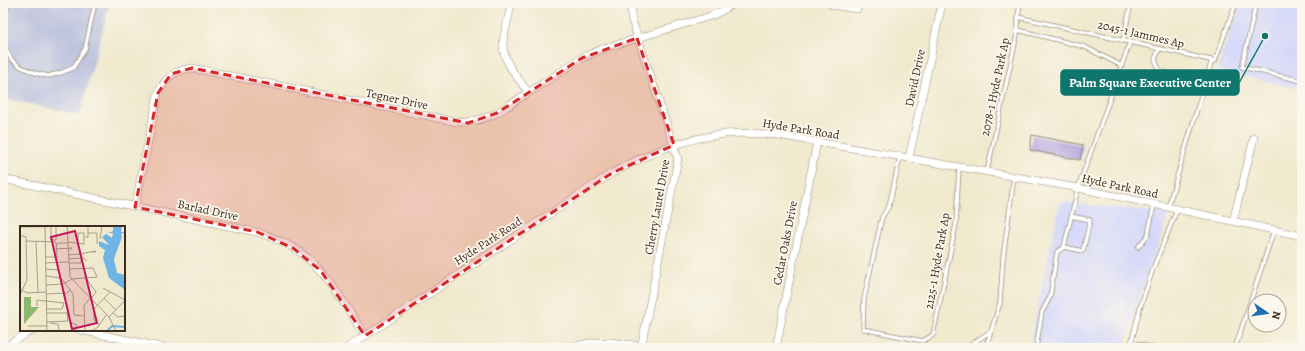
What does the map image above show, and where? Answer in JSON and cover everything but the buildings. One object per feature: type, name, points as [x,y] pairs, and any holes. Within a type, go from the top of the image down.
[{"type":"street","points":[[511,3],[503,44],[511,67],[528,92]]},
{"type":"street","name":"Cherry Laurel Drive","points":[[632,3],[631,17],[637,38],[678,159],[641,347]]},
{"type":"street","name":"Tegner Drive","points":[[135,207],[158,93],[163,83],[171,74],[181,70],[192,68],[457,122],[468,122],[483,120],[497,113],[582,58],[602,49],[714,15],[728,8],[734,3]]},
{"type":"street","points":[[832,5],[857,9],[858,3]]},
{"type":"street","name":"David Drive","points":[[909,158],[942,3]]},
{"type":"street","name":"Hyde Park Road","points":[[351,347],[365,336],[612,173],[635,160],[674,144],[725,134],[752,133],[778,135],[909,158],[1078,188],[1302,236]]},
{"type":"street","points":[[1233,221],[1254,138]]},
{"type":"street","name":"Cedar Oaks Drive","points":[[776,348],[817,142]]},
{"type":"street","name":"Barlad Drive","points":[[3,179],[257,232],[275,238],[308,258],[321,271],[365,336]]},
{"type":"street","points":[[4,348],[27,333],[34,331]]},
{"type":"street","points":[[85,331],[166,348]]},
{"type":"street","points":[[570,348],[579,345],[614,341],[641,347]]},
{"type":"lane","points":[[3,17],[9,3]]},
{"type":"lane","points":[[3,43],[11,59],[21,67],[35,73],[48,76],[73,68],[85,49],[95,3]]},
{"type":"lane","points":[[1018,30],[1020,3]]},
{"type":"lane","points":[[1124,41],[1131,3]]},
{"type":"lane","points":[[1168,207],[1212,60],[1215,61],[1236,3]]},
{"type":"lane","points":[[1256,3],[1242,67],[1302,81]]},
{"type":"lane","name":"2045-1 Jammes Ap","points":[[1018,17],[1212,60]]},
{"type":"lane","name":"2078-1 Hyde Park Ap","points":[[987,172],[1018,30],[1085,47],[1122,66]]},
{"type":"lane","points":[[1036,348],[1042,312],[1050,297],[1057,252],[1064,247],[1078,188],[1130,42]]},
{"type":"lane","points":[[1159,49],[1155,59],[1159,70],[1204,86]]},
{"type":"lane","name":"2125-1 Hyde Park Ap","points":[[900,157],[889,206],[882,217],[864,299],[863,329],[923,341],[933,335],[956,224],[959,167]]},
{"type":"lane","points":[[985,348],[1000,304],[1003,258],[1014,177]]},
{"type":"lane","points":[[1138,247],[1148,235],[1154,204]]},
{"type":"lane","points":[[1130,348],[1140,308],[1154,266],[1177,210]]},
{"type":"lane","points":[[1064,247],[1083,251],[1090,220],[1071,216]]},
{"type":"lane","points":[[1235,348],[1274,230]]},
{"type":"lane","points":[[966,348],[991,331]]},
{"type":"lane","points":[[1132,342],[1154,348]]},
{"type":"highlighted area","points":[[637,38],[674,145],[612,173],[365,336],[321,271],[293,248],[257,232],[135,207],[158,93],[171,74],[192,68],[468,123],[497,113],[582,58]]},
{"type":"shaded area","points":[[3,3],[110,3],[80,115],[3,98]]},
{"type":"shaded area","points":[[1240,3],[1302,3],[1302,89],[1217,70]]},
{"type":"shaded area","points":[[1060,202],[1169,213],[1123,348],[1029,348]]},
{"type":"place","name":"Palm Square Executive Center","points":[[1265,36]]}]
